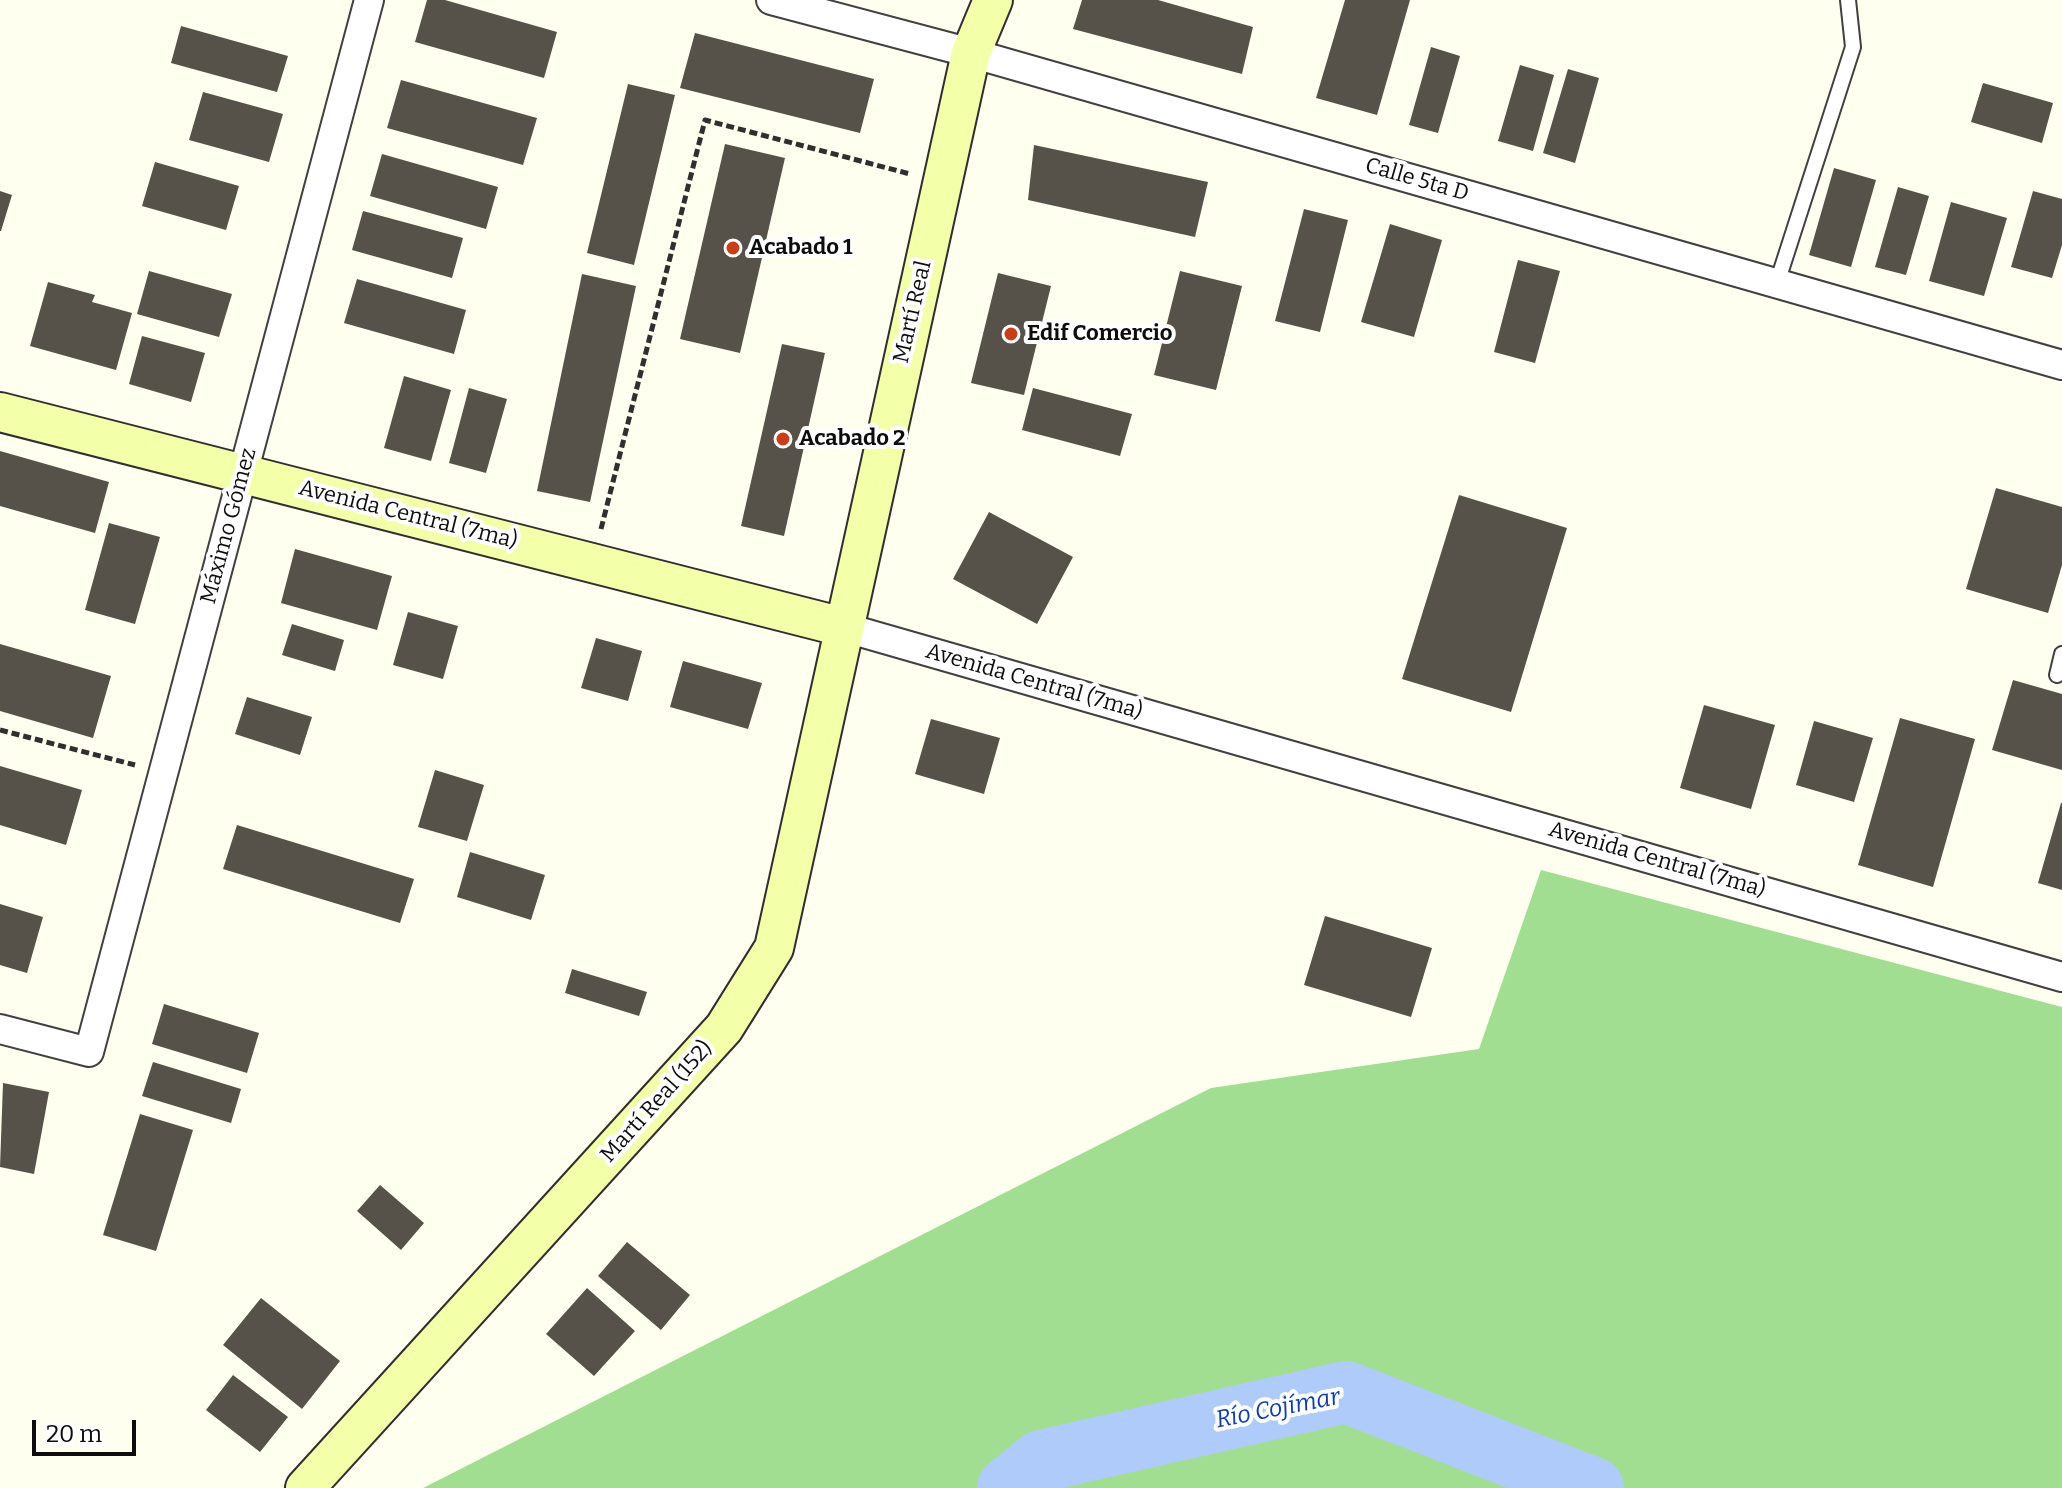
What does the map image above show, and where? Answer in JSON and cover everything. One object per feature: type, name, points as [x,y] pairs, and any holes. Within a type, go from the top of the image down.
[{"type":"main road","name":"Martí Real","points":[[843,627],[971,53],[993,0]]},
{"type":"main road","name":"Avenida Central (7ma)","points":[[0,412],[843,627]]},
{"type":"main road","name":"Martí Real (152)","points":[[305,1488],[724,1028],[774,948],[843,627]]},
{"type":"street","name":"Máximo Gómez","points":[[0,1029],[89,1052],[369,0]]},
{"type":"street","name":"Calle 5ta D","points":[[771,0],[971,53],[2062,365]]},
{"type":"street","name":"Avenida Central (7ma)","points":[[843,627],[2062,977]]},
{"type":"lane","points":[[1777,283],[1853,47],[1848,0]]},
{"type":"lane","points":[[2057,675],[2062,654]]},
{"type":"path","points":[[593,561],[705,120],[942,182]]},
{"type":"path","points":[[0,730],[164,772]]},
{"type":"green space","points":[[1541,870],[2062,1007],[2062,1488],[423,1488],[1211,1088],[1479,1049]]},
{"type":"building","points":[[427,0],[445,0],[557,32],[544,78],[415,42]]},
{"type":"building","points":[[1082,0],[1158,0],[1253,27],[1242,74],[1073,29]]},
{"type":"building","points":[[1345,0],[1410,0],[1377,115],[1316,98]]},
{"type":"building","points":[[181,26],[288,56],[277,92],[171,63]]},
{"type":"building","points":[[695,33],[874,79],[860,133],[680,88]]},
{"type":"building","points":[[1431,47],[1460,56],[1438,133],[1409,125]]},
{"type":"building","points":[[1520,65],[1554,75],[1533,151],[1498,141]]},
{"type":"building","points":[[1568,69],[1599,78],[1575,163],[1543,153]]},
{"type":"building","points":[[401,80],[537,118],[523,165],[387,128]]},
{"type":"building","points":[[1983,83],[2053,103],[2042,143],[1971,122]]},
{"type":"building","points":[[628,84],[675,95],[634,265],[587,253]]},
{"type":"building","points":[[203,92],[283,114],[269,162],[189,140]]},
{"type":"building","name":"Acabado 1","points":[[725,144],[785,158],[740,353],[680,339]]},
{"type":"building","points":[[1034,145],[1208,182],[1195,237],[1028,200]]},
{"type":"building","points":[[382,154],[498,187],[486,229],[370,196]]},
{"type":"building","points":[[155,162],[239,186],[226,230],[142,206]]},
{"type":"building","points":[[1834,168],[1876,180],[1851,267],[1809,255]]},
{"type":"building","points":[[1898,187],[1929,196],[1906,275],[1875,267]]},
{"type":"building","points":[[0,191],[12,195],[1,231],[0,231]]},
{"type":"building","points":[[2033,191],[2062,199],[2062,245],[2052,278],[2011,267]]},
{"type":"building","points":[[1951,202],[2007,218],[1984,296],[1929,281]]},
{"type":"building","points":[[1304,209],[1348,220],[1320,332],[1275,321]]},
{"type":"building","points":[[363,211],[463,238],[452,278],[352,250]]},
{"type":"building","points":[[1390,224],[1442,240],[1414,337],[1361,322]]},
{"type":"building","points":[[1518,260],[1560,271],[1535,363],[1494,352]]},
{"type":"building","points":[[149,271],[232,294],[219,337],[137,314]]},
{"type":"building","points":[[1180,271],[1242,286],[1216,390],[1154,375]]},
{"type":"building","name":"Edif Comercio","points":[[998,273],[1051,286],[1024,395],[971,383]]},
{"type":"building","points":[[582,274],[636,286],[590,502],[537,491]]},
{"type":"building","points":[[357,279],[466,310],[454,354],[344,323]]},
{"type":"building","points":[[48,282],[95,295],[92,302],[132,313],[116,370],[30,346]]},
{"type":"building","points":[[142,336],[205,353],[191,402],[129,384]]},
{"type":"building","name":"Acabado 2","points":[[782,344],[825,353],[784,536],[741,526]]},
{"type":"building","points":[[404,376],[451,390],[431,461],[384,448]]},
{"type":"building","points":[[469,388],[507,399],[486,473],[449,463]]},
{"type":"building","points":[[1033,388],[1132,414],[1120,456],[1022,430]]},
{"type":"building","points":[[0,451],[109,482],[95,533],[0,506]]},
{"type":"building","points":[[1996,488],[2062,507],[2062,565],[2048,613],[1966,589]]},
{"type":"building","points":[[1459,495],[1567,528],[1511,712],[1402,679]]},
{"type":"building","points":[[989,512],[1073,557],[1037,624],[953,579]]},
{"type":"building","points":[[109,523],[160,537],[135,624],[85,610]]},
{"type":"building","points":[[295,549],[392,576],[377,630],[281,603]]},
{"type":"building","points":[[408,612],[458,626],[443,679],[393,665]]},
{"type":"building","points":[[292,624],[344,640],[335,671],[282,655]]},
{"type":"building","points":[[596,638],[642,651],[628,701],[581,688]]},
{"type":"building","points":[[0,644],[111,676],[93,738],[0,711]]},
{"type":"building","points":[[683,661],[762,683],[748,729],[670,707]]},
{"type":"building","points":[[2013,680],[2062,694],[2062,770],[1992,750]]},
{"type":"building","points":[[247,697],[312,717],[300,755],[235,734]]},
{"type":"building","points":[[1704,705],[1775,725],[1751,809],[1680,788]]},
{"type":"building","points":[[1900,718],[1975,739],[1933,887],[1858,865]]},
{"type":"building","points":[[931,719],[1000,738],[984,794],[915,774]]},
{"type":"building","points":[[1814,721],[1873,738],[1854,802],[1796,785]]},
{"type":"building","points":[[0,766],[82,790],[66,845],[0,825]]},
{"type":"building","points":[[435,770],[484,785],[467,841],[418,827]]},
{"type":"building","points":[[2062,803],[2062,890],[2038,883]]},
{"type":"building","points":[[237,825],[414,879],[400,923],[223,869]]},
{"type":"building","points":[[470,852],[545,875],[531,920],[457,897]]},
{"type":"building","points":[[0,904],[43,917],[27,973],[0,965]]},
{"type":"building","points":[[1325,916],[1432,948],[1411,1017],[1304,985]]},
{"type":"building","points":[[572,969],[647,992],[639,1016],[565,993]]},
{"type":"building","points":[[164,1004],[259,1033],[247,1073],[152,1044]]},
{"type":"building","points":[[153,1062],[241,1089],[231,1123],[142,1096]]},
{"type":"building","points":[[3,1083],[49,1092],[34,1174],[0,1167]]},
{"type":"building","points":[[140,1114],[193,1130],[156,1251],[103,1235]]},
{"type":"building","points":[[380,1185],[424,1223],[401,1250],[357,1211]]},
{"type":"building","points":[[627,1242],[690,1295],[661,1330],[598,1276]]},
{"type":"building","points":[[587,1288],[635,1331],[594,1376],[546,1334]]},
{"type":"building","points":[[261,1298],[340,1361],[302,1409],[223,1345]]},
{"type":"building","points":[[233,1375],[288,1417],[260,1452],[206,1410]]},
{"type":"waterway","name":"Río Cojímar","points":[[1008,1488],[1041,1461],[1346,1392],[1593,1488]]},
{"type":"place","name":"Acabado 1","points":[[733,248]]},
{"type":"place","name":"Edif Comercio","points":[[1011,334]]},
{"type":"place","name":"Acabado 2","points":[[783,439]]}]
